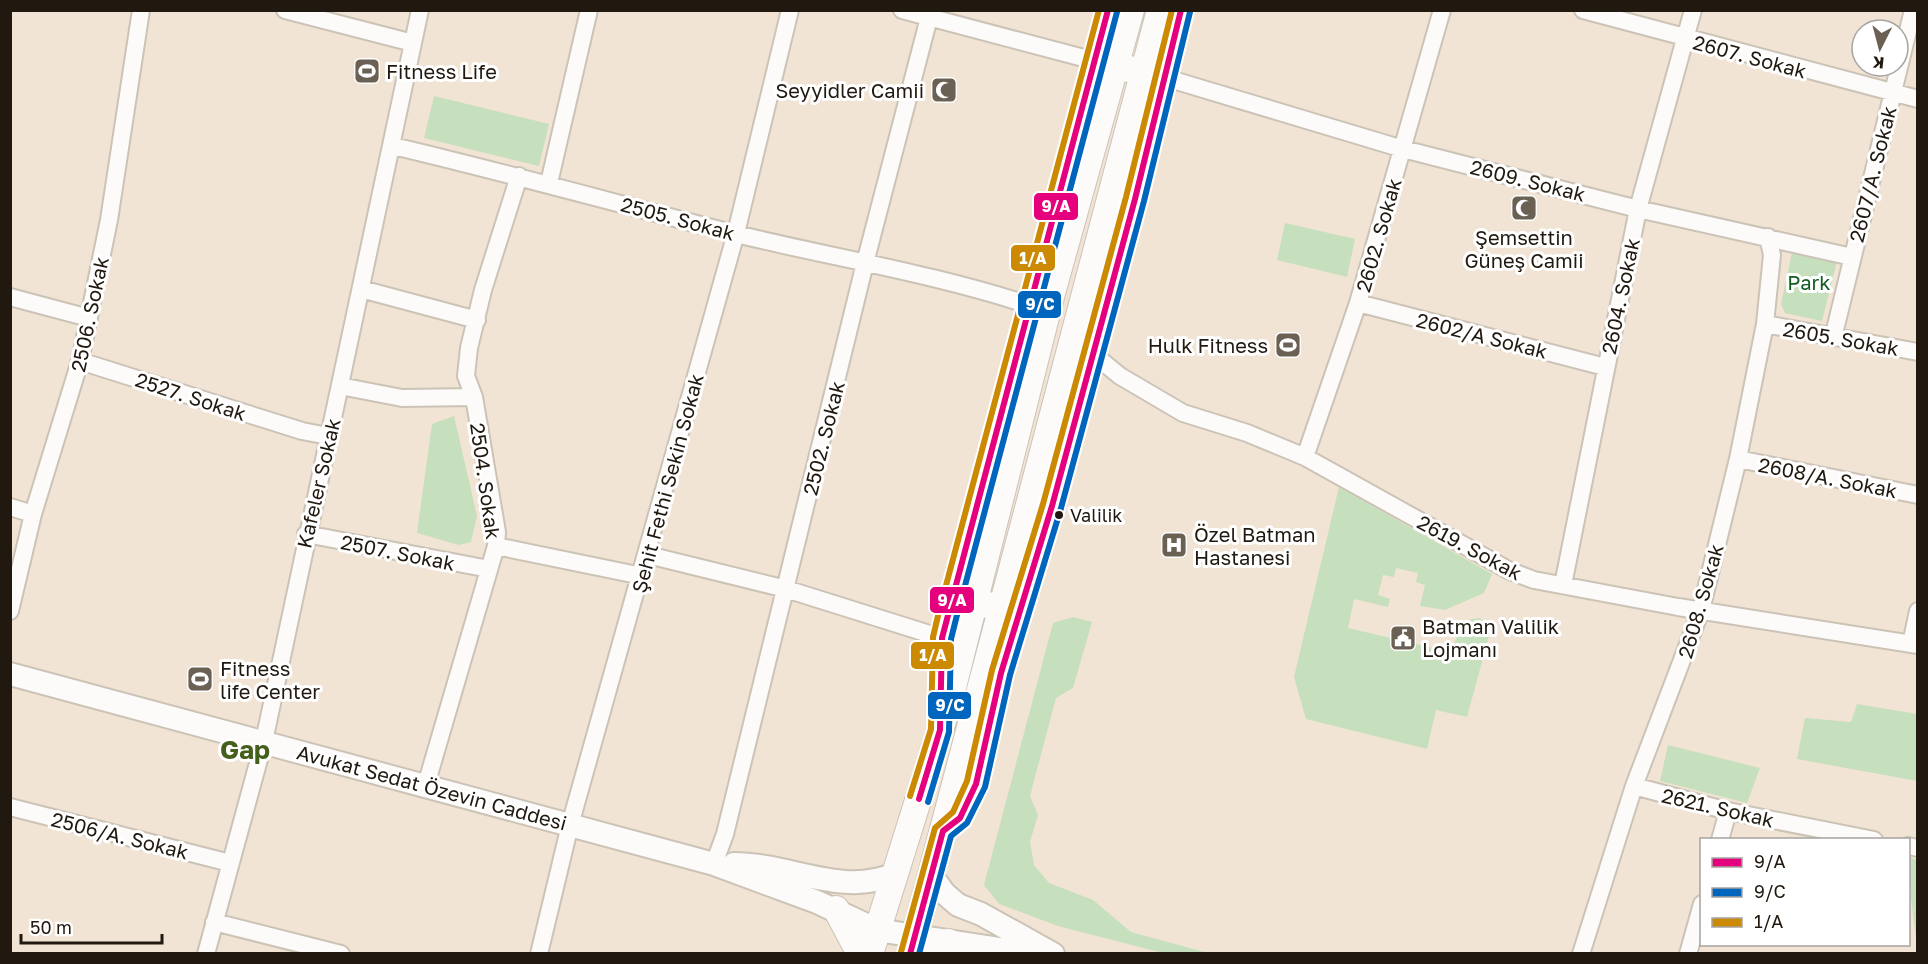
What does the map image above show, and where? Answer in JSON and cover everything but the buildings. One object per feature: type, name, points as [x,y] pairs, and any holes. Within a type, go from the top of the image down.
[{"type":"main road","points":[[873,942],[940,730],[964,598],[1052,293],[1094,61],[1131,10]]},
{"type":"main road","points":[[924,947],[932,876],[943,831],[1010,611],[1154,76],[1160,10]]},
{"type":"main road","points":[[1094,61],[1154,76]]},
{"type":"main road","points":[[964,598],[1010,611]]},
{"type":"main road","points":[[836,909],[860,954]]},
{"type":"street","name":"2506. Sokak","points":[[10,611],[33,514],[80,361],[109,220],[141,10]]},
{"type":"street","points":[[285,10],[413,43]]},
{"type":"street","name":"Kafeler Sokak","points":[[206,954],[264,741],[306,534],[393,146],[420,10]]},
{"type":"street","points":[[549,183],[589,10]]},
{"type":"street","name":"Şehit Fethi Sekin Sokak","points":[[539,954],[570,825],[648,555],[736,234],[790,10]]},
{"type":"street","points":[[902,10],[930,14],[1094,61]]},
{"type":"street","points":[[940,730],[942,638],[964,598],[1032,306],[1108,10]]},
{"type":"street","points":[[1010,611],[1052,506],[1135,199],[1154,76],[1181,10]]},
{"type":"street","name":"2602. Sokak","points":[[1305,457],[1358,303],[1442,10]]},
{"type":"street","name":"2607. Sokak","points":[[1582,10],[1917,99]]},
{"type":"street","name":"2604. Sokak","points":[[1563,585],[1638,209],[1693,10]]},
{"type":"street","name":"2607/A. Sokak","points":[[1833,338],[1851,256],[1913,10]]},
{"type":"street","name":"2502. Sokak","points":[[714,864],[725,834],[930,14]]},
{"type":"street","name":"2609. Sokak","points":[[1154,76],[1208,89],[1403,149],[1638,209],[1851,256]]},
{"type":"street","name":"2505. Sokak","points":[[393,146],[549,183],[736,234],[964,285],[1032,306]]},
{"type":"street","name":"2504. Sokak","points":[[426,785],[496,546],[497,532],[474,397],[466,376],[469,348],[483,290],[519,176]]},
{"type":"street","name":"2608. Sokak","points":[[1581,954],[1634,786],[1701,610],[1738,459],[1765,324],[1772,255],[1768,237]]},
{"type":"street","points":[[361,289],[477,320]]},
{"type":"street","points":[[10,297],[89,318]]},
{"type":"street","name":"2602/A Sokak","points":[[1358,303],[1605,367]]},
{"type":"street","name":"2605. Sokak","points":[[1765,324],[1917,352]]},
{"type":"street","name":"2619. Sokak","points":[[1093,354],[1120,376],[1183,413],[1247,433],[1305,457],[1510,571],[1534,580],[1701,610],[1914,644]]},
{"type":"street","name":"2527. Sokak","points":[[80,361],[302,431],[328,436]]},
{"type":"street","points":[[340,386],[402,398],[474,397]]},
{"type":"street","name":"2608/A. Sokak","points":[[1738,459],[1917,495]]},
{"type":"street","points":[[10,507],[33,514]]},
{"type":"street","name":"2507. Sokak","points":[[306,534],[489,569]]},
{"type":"street","points":[[496,546],[642,576]]},
{"type":"street","points":[[648,555],[786,589],[942,638]]},
{"type":"street","points":[[1914,644],[1917,611]]},
{"type":"street","name":"Avukat Sedat Özevin Caddesi","points":[[10,674],[714,864]]},
{"type":"street","name":"2621. Sokak","points":[[1634,786],[1728,811],[1864,838]]},
{"type":"street","name":"2506/A. Sokak","points":[[10,807],[230,863]]},
{"type":"street","points":[[1721,838],[1728,811]]},
{"type":"street","points":[[714,864],[754,864],[846,884],[877,881],[895,873]]},
{"type":"street","points":[[714,864],[836,909],[873,942],[1031,954]]},
{"type":"street","points":[[932,876],[944,893],[958,905],[981,914],[1053,954]]},
{"type":"street","points":[[1688,954],[1700,908]]},
{"type":"street","points":[[214,922],[341,954]]},
{"type":"green space","points":[[434,96],[549,124],[539,166],[424,138]]},
{"type":"green space","points":[[1285,223],[1355,239],[1347,277],[1277,260]]},
{"type":"green space","name":"Park","points":[[1793,248],[1837,261],[1822,321],[1785,313],[1781,304]]},
{"type":"green space","points":[[454,416],[477,516],[471,542],[459,545],[417,533],[432,424]]},
{"type":"green space","name":"Batman Valilik Lojmanı","points":[[1339,487],[1492,574],[1484,593],[1445,610],[1420,606],[1425,585],[1416,582],[1418,573],[1396,568],[1394,577],[1383,575],[1378,595],[1390,599],[1388,607],[1354,599],[1348,628],[1450,652],[1467,620],[1480,618],[1489,627],[1489,636],[1467,717],[1436,710],[1427,749],[1306,719],[1294,677]]},
{"type":"green space","points":[[1073,617],[1092,622],[1073,688],[1056,698],[1030,796],[1038,815],[1030,842],[1034,865],[1049,883],[1093,900],[1131,932],[1208,953],[1163,953],[1058,926],[999,904],[984,885],[1053,623]]},
{"type":"green space","points":[[1857,704],[1917,714],[1917,781],[1797,759],[1805,718],[1851,722]]},
{"type":"green space","points":[[1668,745],[1760,768],[1747,803],[1660,781]]},
{"type":"green space","points":[[1910,857],[1917,860],[1917,946],[1910,890]]},
{"type":"transit line","name":"1/A","points":[[944,593],[1099,10]]},
{"type":"transit line","name":"9/A","points":[[919,799],[940,730],[942,638],[1108,10]]},
{"type":"transit line","name":"1/A","points":[[901,952],[935,828],[953,812],[967,781],[992,670],[1043,504],[1126,197],[1172,10]]},
{"type":"transit line","name":"9/A","points":[[910,954],[943,831],[960,818],[976,784],[1001,673],[1052,506],[1135,199],[1181,10]]},
{"type":"transit line","name":"9/C","points":[[962,597],[1117,12]]},
{"type":"transit line","name":"9/C","points":[[919,954],[951,836],[967,823],[985,787],[1010,675],[1061,508],[1144,201],[1190,12]]},
{"type":"transit line","name":"1/A","points":[[910,796],[931,729],[933,637],[941,603]]},
{"type":"transit line","name":"9/C","points":[[928,802],[949,732],[951,639],[959,607]]},
{"type":"place","name":"Fitness Life","points":[[367,71]]},
{"type":"place","name":"Seyyidler Camii","points":[[944,90]]},
{"type":"place","name":"Şemsettin Güneş Camii","points":[[1524,208]]},
{"type":"place","name":"Hulk Fitness","points":[[1288,345]]},
{"type":"place","name":"Valilik","points":[[1059,515]]},
{"type":"place","name":"Özel Batman Hastanesi","points":[[1174,545]]},
{"type":"place","name":"Batman Valilik Lojmanı","points":[[1403,638]]},
{"type":"place","name":"Fitness life Center","points":[[200,679]]},
{"type":"district","name":"Gap","points":[[245,749]]}]
